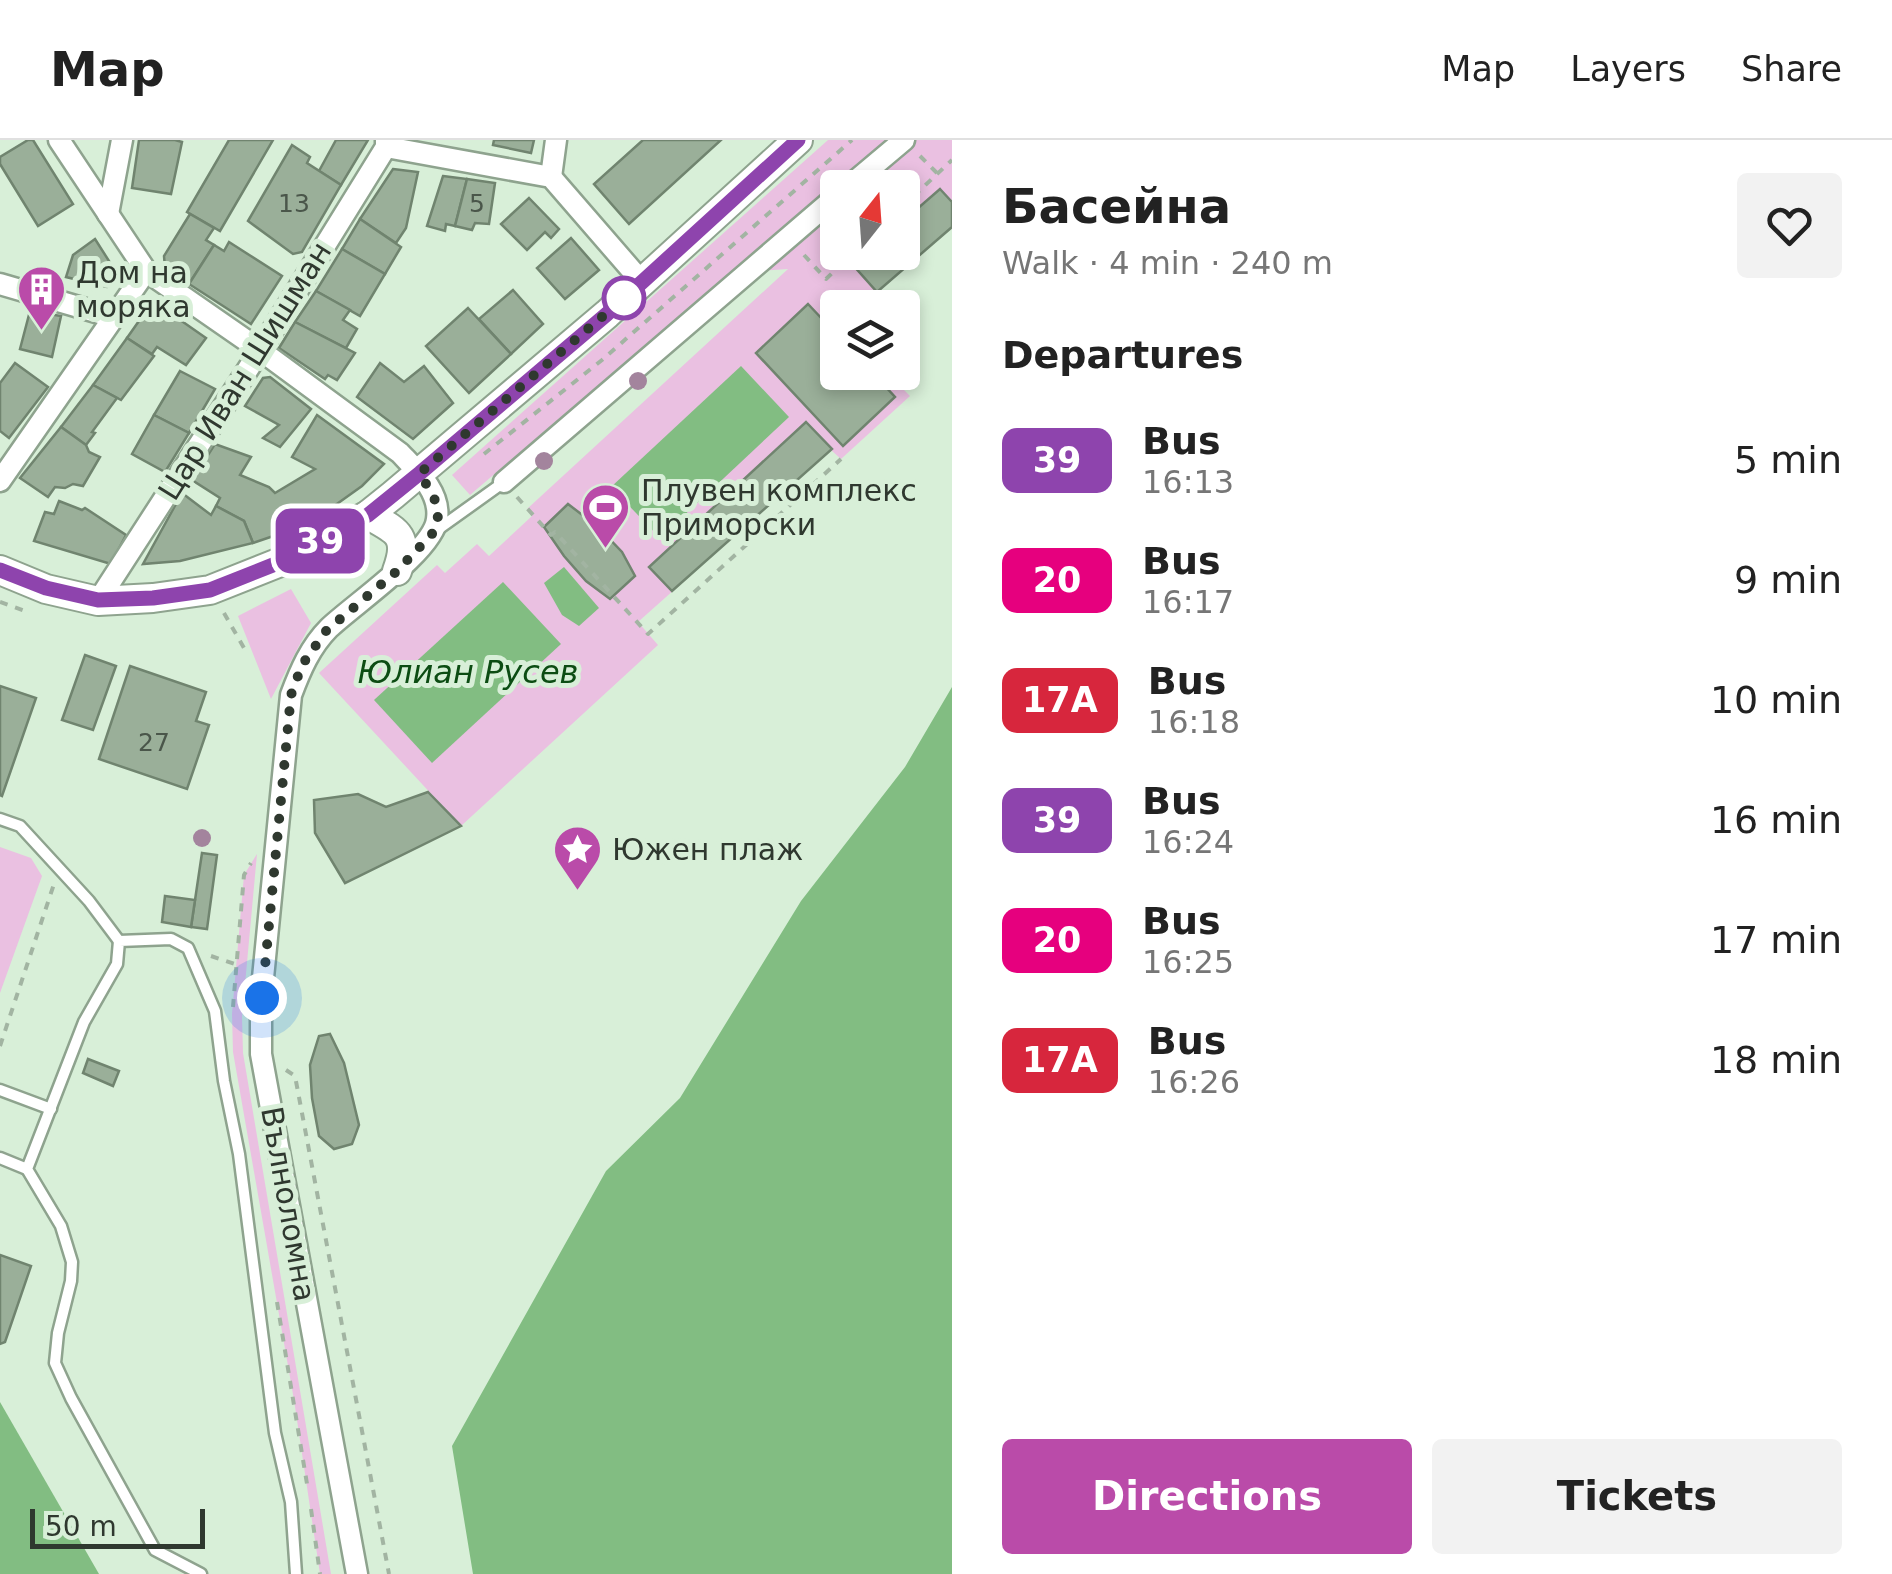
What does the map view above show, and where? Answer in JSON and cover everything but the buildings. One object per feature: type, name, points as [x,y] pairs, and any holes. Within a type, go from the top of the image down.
[{"type":"main road","points":[[0,570],[46,588],[98,600],[153,598],[210,590],[288,559],[368,515],[420,473],[642,282],[798,140]]},
{"type":"main road","points":[[368,515],[393,529],[400,539],[404,552],[397,571]]},
{"type":"street","points":[[59,140],[146,271],[400,453],[420,473],[436,502],[438,519],[432,534]]},
{"type":"street","points":[[108,214],[122,140]]},
{"type":"street","points":[[551,176],[556,140]]},
{"type":"street","points":[[868,170],[904,140]]},
{"type":"street","points":[[386,144],[551,176],[642,282]]},
{"type":"street","name":"Цар Иван Шишман","points":[[98,600],[260,350],[386,144]]},
{"type":"street","points":[[504,482],[820,210]]},
{"type":"street","points":[[0,481],[146,271]]},
{"type":"street","points":[[0,284],[113,318]]},
{"type":"street","name":"Вълноломна","points":[[357,1574],[261,1054],[262,998],[291,695],[302,665],[326,631],[397,571],[432,534]]},
{"type":"lane","points":[[432,534],[504,482]]},
{"type":"lane","points":[[0,819],[20,826],[89,901],[119,941],[116,964],[84,1022],[27,1169]]},
{"type":"lane","points":[[119,941],[171,939],[188,948],[215,1011],[239,1154],[276,1432],[291,1502],[296,1574]]},
{"type":"lane","points":[[0,1090],[51,1109]]},
{"type":"lane","points":[[0,1158],[27,1169],[61,1226],[72,1262],[56,1363],[70,1398],[155,1550],[201,1574]]},
{"type":"path","points":[[478,460],[602,360],[852,140]]},
{"type":"path","points":[[904,140],[938,174]]},
{"type":"path","points":[[920,190],[951,164]]},
{"type":"path","points":[[787,237],[826,279],[835,270]]},
{"type":"path","points":[[527,509],[552,536],[555,532],[648,634],[841,459]]},
{"type":"path","points":[[221,608],[244,648]]},
{"type":"path","points":[[0,1046],[60,868]]},
{"type":"path","points":[[295,1076],[389,1574]]},
{"type":"shaded area","name":"Плувен комплекс Приморски","points":[[828,140],[952,140],[952,215],[920,247],[920,170],[820,170],[820,270],[896,270],[876,290],[820,290],[820,390],[904,390],[910,396],[841,459],[831,450],[638,622],[658,645],[461,826],[319,673],[437,565],[445,573],[477,544],[489,556],[532,516],[527,509],[788,269],[730,273],[470,495],[452,475]]},
{"type":"shaded area","points":[[291,589],[311,623],[271,699],[238,616]]},
{"type":"shaded area","points":[[0,847],[31,858],[42,876],[0,993]]},
{"type":"shaded area","points":[[257,854],[242,1017],[243,1053],[331,1574],[320,1574],[233,1052],[232,1014],[244,875]]},
{"type":"water","points":[[741,366],[789,417],[660,538],[611,487]]},
{"type":"water","points":[[564,567],[599,608],[579,626],[562,615],[544,583]]},
{"type":"water","name":"Юлиан Русев","points":[[503,582],[561,644],[432,763],[374,700]]},
{"type":"water","points":[[952,687],[952,1574],[473,1574],[452,1446],[606,1171],[680,1098],[801,901],[905,767]]},
{"type":"water","points":[[0,1402],[99,1574],[0,1574]]},
{"type":"bus line","name":"39","points":[[0,570],[46,588],[98,600],[153,598],[210,590],[288,559],[368,515],[420,473],[607,314],[798,140]]},
{"type":"place","name":"Дом на моряка","points":[[41,332]]},
{"type":"place","name":"Плувен комплекс Приморски","points":[[606,550]]},
{"type":"place","name":"Южен плаж","points":[[577,892]]},
{"type":"route","points":[[262,998],[291,695],[302,665],[326,631],[397,571],[432,534],[438,519],[436,502],[420,473],[624,298]]}]
